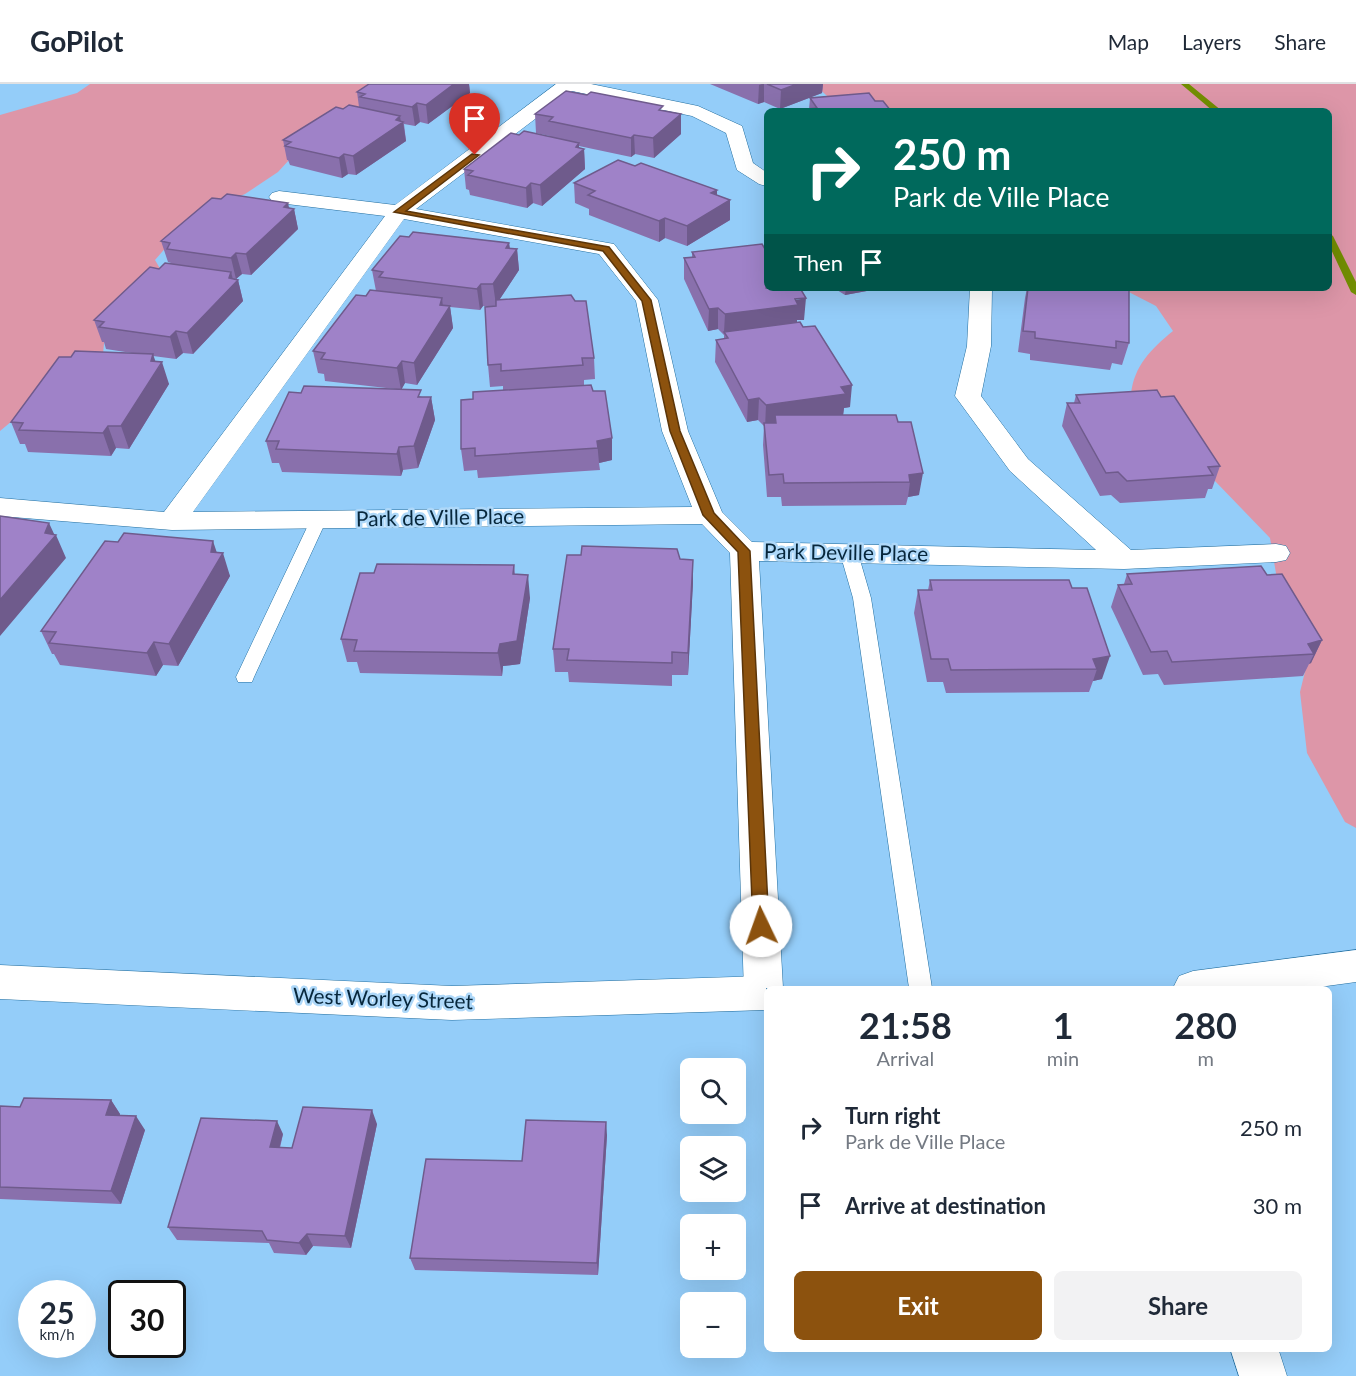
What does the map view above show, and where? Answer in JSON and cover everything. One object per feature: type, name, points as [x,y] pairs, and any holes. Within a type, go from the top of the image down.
[{"type":"street","points":[[172,521],[399,212],[567,84],[698,112],[735,130],[744,166],[764,179]]},
{"type":"street","points":[[279,197],[399,212],[606,249],[647,300],[675,431],[709,515],[744,551],[765,986]]},
{"type":"street","points":[[981,291],[979,346],[968,396],[1019,465],[1124,560],[1276,553]]},
{"type":"street","name":"Park de Ville Place","points":[[0,507],[172,521],[709,515]]},
{"type":"street","name":"Park Deville Place","points":[[744,551],[1124,560]]},
{"type":"street","points":[[1208,986],[1356,966]]},
{"type":"street","name":"West Worley Street","points":[[0,982],[452,1003],[764,992]]},
{"type":"street","points":[[1255,1352],[1263,1376]]},
{"type":"lane","points":[[245,677],[319,519]]},
{"type":"lane","points":[[849,553],[862,598],[921,986]]},
{"type":"shaded area","points":[[90,84],[395,84],[300,148],[278,172],[245,194],[214,207],[175,237],[155,260],[165,277],[105,333],[103,354],[60,381],[0,431],[0,115],[77,93]]},
{"type":"shaded area","points":[[814,84],[1356,84],[1356,828],[1345,822],[1307,753],[1300,692],[1311,647],[1279,591],[1270,538],[1131,394],[1136,375],[1145,359],[1173,331],[1156,306],[1127,291],[1332,291],[1332,108],[845,108],[838,106]]},
{"type":"building","points":[[369,84],[454,84],[426,105],[417,103],[412,107],[360,97],[365,94],[357,92]]},
{"type":"building","points":[[767,84],[797,84],[781,90]]},
{"type":"building","points":[[566,91],[587,95],[591,92],[663,106],[659,110],[681,114],[653,138],[634,135],[631,138],[549,121],[553,117],[535,114]]},
{"type":"building","points":[[869,93],[875,101],[883,101],[889,108],[817,108],[810,98]]},
{"type":"building","points":[[349,105],[400,116],[396,120],[403,122],[353,156],[344,154],[339,158],[285,146],[291,142],[283,140],[336,107],[343,109]]},
{"type":"building","points":[[524,131],[579,143],[576,147],[584,149],[540,185],[531,183],[526,188],[468,175],[473,171],[464,169],[511,133],[519,135]]},
{"type":"building","points":[[618,160],[635,166],[641,163],[717,190],[711,193],[730,200],[687,226],[665,218],[659,221],[588,195],[595,191],[574,183]]},
{"type":"building","points":[[227,194],[288,203],[284,207],[294,209],[246,254],[236,253],[231,258],[167,249],[170,243],[161,241],[212,198],[221,199]]},
{"type":"building","points":[[413,232],[509,243],[506,248],[517,249],[493,284],[481,284],[477,289],[379,277],[383,272],[372,270],[400,236],[409,237]]},
{"type":"building","points":[[762,244],[764,247],[764,291],[802,291],[806,298],[795,299],[798,305],[725,314],[718,308],[709,309],[684,258],[695,257],[692,252]]},
{"type":"building","points":[[165,263],[231,272],[229,278],[238,280],[187,333],[176,331],[170,337],[99,327],[104,322],[94,320],[150,267],[159,269]]},
{"type":"building","points":[[370,290],[442,298],[440,305],[450,306],[414,363],[402,361],[397,368],[321,359],[325,353],[313,351],[356,295],[366,296]]},
{"type":"building","points":[[1028,291],[1129,291],[1129,343],[1116,341],[1116,348],[1035,338],[1035,332],[1023,331]]},
{"type":"building","points":[[571,295],[575,301],[586,301],[594,358],[582,358],[583,365],[501,371],[501,364],[488,365],[485,307],[496,306],[496,300]]},
{"type":"building","points":[[800,322],[803,327],[815,326],[852,385],[841,387],[846,394],[766,405],[759,398],[748,400],[716,340],[728,338],[724,332]]},
{"type":"building","points":[[75,351],[153,354],[151,361],[162,362],[121,426],[108,426],[103,433],[19,430],[23,423],[11,422],[59,357],[71,357]]},
{"type":"building","points":[[591,385],[593,391],[605,391],[612,438],[597,441],[598,448],[475,456],[475,448],[461,449],[461,400],[473,399],[473,392]]},
{"type":"building","points":[[304,386],[421,390],[418,397],[431,397],[414,446],[399,447],[397,454],[276,449],[279,441],[266,441],[289,392],[301,393]]},
{"type":"building","points":[[1157,390],[1161,397],[1174,396],[1220,466],[1208,467],[1213,475],[1127,481],[1118,472],[1106,473],[1067,403],[1080,403],[1076,395]]},
{"type":"building","points":[[775,415],[896,415],[898,422],[911,422],[923,473],[909,475],[910,482],[784,483],[783,474],[769,475],[764,423],[776,423]]},
{"type":"building","points":[[0,516],[49,523],[45,533],[56,535],[0,600]]},
{"type":"building","points":[[124,533],[213,541],[211,552],[223,553],[169,644],[154,642],[147,653],[49,643],[56,632],[41,631],[105,541],[118,542]]},
{"type":"building","points":[[582,546],[677,549],[680,559],[693,560],[688,653],[672,652],[672,663],[567,660],[569,649],[553,649],[567,555],[581,555]]},
{"type":"building","points":[[377,564],[514,565],[513,574],[528,575],[517,641],[500,644],[498,653],[354,651],[357,640],[341,639],[360,573],[374,573]]},
{"type":"building","points":[[1261,566],[1267,575],[1282,574],[1322,640],[1308,644],[1314,654],[1172,662],[1167,651],[1151,652],[1118,585],[1132,584],[1127,574]]},
{"type":"building","points":[[930,580],[1069,580],[1072,588],[1087,588],[1110,656],[1093,659],[1097,669],[951,670],[948,659],[931,659],[918,590],[932,590]]},
{"type":"building","points":[[24,1098],[111,1100],[106,1115],[136,1116],[111,1191],[0,1187],[0,1106],[20,1107]]},
{"type":"building","points":[[303,1107],[372,1110],[345,1236],[307,1234],[299,1243],[267,1240],[262,1231],[168,1227],[201,1118],[277,1121],[270,1147],[292,1148]]},
{"type":"building","points":[[526,1120],[606,1122],[597,1263],[410,1258],[426,1159],[522,1161]]},
{"type":"waterway","points":[[1185,84],[1214,108]]},
{"type":"waterway","points":[[1332,242],[1356,292]]},
{"type":"route","points":[[475,155],[399,212],[606,249],[647,300],[675,431],[709,515],[744,551],[761,926]]}]
